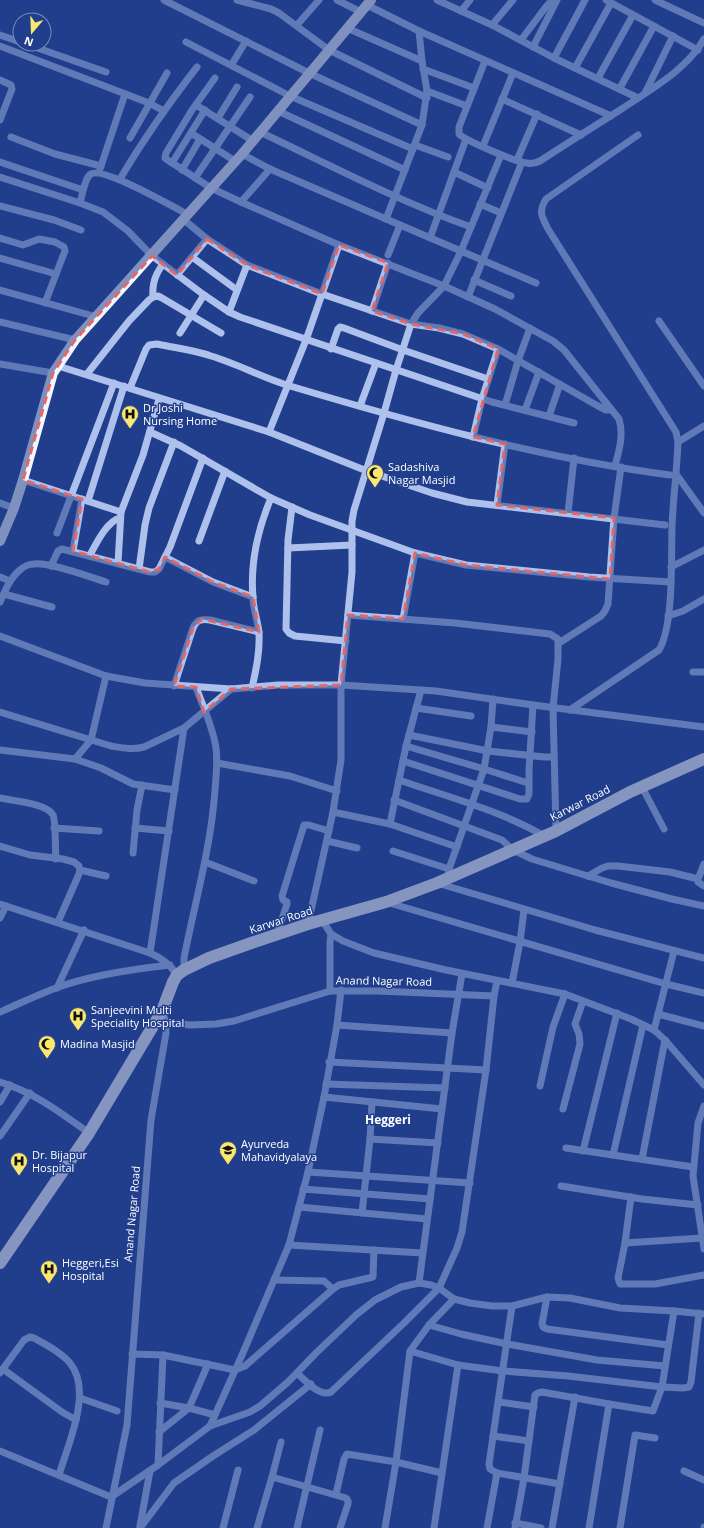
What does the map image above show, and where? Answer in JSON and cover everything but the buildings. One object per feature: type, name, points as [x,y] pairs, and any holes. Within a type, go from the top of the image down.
[{"type":"highway","name":"Karwar Road","points":[[181,973],[209,958],[277,934],[386,902],[445,876],[513,850],[544,836],[642,786],[704,759]]},
{"type":"highway","points":[[0,1263],[89,1133],[164,1016],[173,982],[181,973]]},
{"type":"main road","points":[[0,541],[14,508],[23,480],[55,369],[75,340],[152,256],[253,141],[366,6]]},
{"type":"street","points":[[164,0],[310,73],[422,125]]},
{"type":"street","points":[[237,0],[271,9],[297,25],[329,50],[427,95],[467,106]]},
{"type":"street","points":[[297,25],[319,0]]},
{"type":"street","points":[[337,0],[366,6],[611,116]]},
{"type":"street","points":[[437,0],[492,25],[554,58],[620,88],[638,98]]},
{"type":"street","points":[[461,11],[470,0]]},
{"type":"street","points":[[492,25],[513,0]]},
{"type":"street","points":[[521,40],[552,0]]},
{"type":"street","points":[[533,47],[557,0]]},
{"type":"street","points":[[554,58],[585,0]]},
{"type":"street","points":[[657,0],[704,23]]},
{"type":"street","points":[[575,68],[608,1],[698,50]]},
{"type":"street","points":[[598,78],[633,15]]},
{"type":"street","points":[[620,88],[654,26]]},
{"type":"street","points":[[347,28],[422,61]]},
{"type":"street","points":[[386,219],[422,125],[427,95],[419,31]]},
{"type":"street","points":[[0,35],[12,39]]},
{"type":"street","points":[[645,93],[673,36]]},
{"type":"street","points":[[485,60],[458,131],[461,136],[466,139],[501,155],[528,164],[540,161],[638,98],[679,69],[698,50],[704,40]]},
{"type":"street","points":[[232,64],[246,41]]},
{"type":"street","points":[[186,42],[232,64],[290,96],[414,147],[448,157]]},
{"type":"street","points":[[0,46],[149,103],[164,111]]},
{"type":"street","points":[[49,52],[106,72]]},
{"type":"street","points":[[120,179],[164,111],[197,67]]},
{"type":"street","points":[[423,69],[474,88]]},
{"type":"street","points":[[130,138],[167,73]]},
{"type":"street","points":[[483,146],[513,73]]},
{"type":"street","points":[[215,78],[166,152],[165,158],[211,188],[240,202],[339,245],[444,286],[530,328],[553,341],[564,350],[619,420],[622,428],[622,436],[618,467],[608,604],[601,616],[559,643]]},
{"type":"street","points":[[0,80],[11,85],[12,89],[0,120]]},
{"type":"street","points":[[218,118],[237,87]]},
{"type":"street","points":[[80,203],[83,190],[90,175],[100,169],[125,94]]},
{"type":"street","points":[[195,178],[250,97]]},
{"type":"street","points":[[502,99],[581,135]]},
{"type":"street","points":[[196,105],[253,141]]},
{"type":"street","points":[[172,163],[205,110]]},
{"type":"street","points":[[278,111],[405,170]]},
{"type":"street","points":[[468,297],[501,213],[537,114]]},
{"type":"street","points":[[260,132],[395,196],[438,215],[471,227]]},
{"type":"street","points":[[191,133],[215,149],[270,169],[536,283]]},
{"type":"street","points":[[570,710],[659,650],[662,644],[668,616],[671,567],[673,474],[678,442],[676,432],[552,236],[541,213],[542,206],[546,199],[638,135]]},
{"type":"street","points":[[11,137],[100,169],[120,179],[185,217],[207,239],[247,265],[322,294],[411,324],[439,328],[463,334],[498,349],[598,406],[606,410],[611,410]]},
{"type":"street","points":[[182,170],[200,139]]},
{"type":"street","points":[[430,238],[466,139]]},
{"type":"street","points":[[308,924],[333,812],[341,760],[341,685],[352,572],[352,529],[354,510],[411,324],[418,313],[444,286],[461,251],[501,155]]},
{"type":"street","points":[[0,162],[83,190]]},
{"type":"street","points":[[240,202],[270,169]]},
{"type":"street","points":[[454,172],[488,188]]},
{"type":"street","points":[[0,177],[103,212],[128,231],[152,256],[204,295],[229,312],[240,317],[482,399],[574,423]]},
{"type":"street","points":[[480,204],[501,213]]},
{"type":"street","points":[[0,206],[54,220],[81,230]]},
{"type":"street","points":[[388,255],[400,225]]},
{"type":"street","points":[[0,238],[23,245],[39,239],[64,247],[65,251],[45,302]]},
{"type":"street","points":[[177,275],[207,239]]},
{"type":"street","points":[[269,432],[306,340],[339,245]]},
{"type":"street","points":[[192,257],[237,290]]},
{"type":"street","points":[[0,258],[56,274]]},
{"type":"street","points":[[372,311],[388,263]]},
{"type":"street","points":[[152,297],[154,279],[163,264]]},
{"type":"street","points":[[229,312],[247,265]]},
{"type":"street","points":[[474,280],[511,296]]},
{"type":"street","points":[[0,290],[97,317]]},
{"type":"street","points":[[180,332],[204,295]]},
{"type":"street","points":[[87,374],[129,321],[152,297],[158,296],[162,298],[221,333]]},
{"type":"street","points":[[659,321],[704,386]]},
{"type":"street","points":[[0,322],[75,340]]},
{"type":"street","points":[[332,349],[340,327],[488,379]]},
{"type":"street","points":[[505,405],[518,361],[530,328]]},
{"type":"street","points":[[73,551],[85,500],[127,387],[146,349],[152,344],[210,355],[288,386],[384,413],[505,444],[618,467],[673,474],[704,513]]},
{"type":"street","points":[[473,436],[482,399],[498,349]]},
{"type":"street","points":[[360,406],[376,363]]},
{"type":"street","points":[[0,364],[55,369],[87,374],[269,432],[366,471],[432,493],[467,502],[665,525]]},
{"type":"street","points":[[526,410],[539,372]]},
{"type":"street","points":[[58,533],[114,383]]},
{"type":"street","points":[[549,416],[560,384]]},
{"type":"street","points":[[118,563],[121,515],[143,455],[159,398]]},
{"type":"street","points":[[678,442],[704,426]]},
{"type":"street","points":[[150,432],[174,442],[271,498],[415,553],[466,565],[610,579],[670,582]]},
{"type":"street","points":[[139,569],[149,508],[174,442]]},
{"type":"street","points":[[497,505],[505,444]]},
{"type":"street","points":[[52,566],[59,550],[73,551],[150,572],[155,572],[160,567],[165,557],[203,458]]},
{"type":"street","points":[[568,513],[574,458]]},
{"type":"street","points":[[199,541],[225,471]]},
{"type":"street","points":[[23,480],[71,495],[121,515]]},
{"type":"street","points":[[252,688],[259,649],[259,632],[253,597],[255,550],[263,517],[271,498]]},
{"type":"street","points":[[0,504],[14,508]]},
{"type":"street","points":[[292,507],[288,548],[286,629],[289,633],[295,636],[346,641]]},
{"type":"street","points":[[90,555],[100,537],[111,523],[121,515]]},
{"type":"street","points":[[288,548],[352,545]]},
{"type":"street","points":[[671,567],[704,550]]},
{"type":"street","points":[[403,619],[415,553]]},
{"type":"street","points":[[165,557],[213,582],[253,597]]},
{"type":"street","points":[[0,602],[10,581],[19,571],[34,564],[52,566],[106,582]]},
{"type":"street","points":[[0,576],[10,581]]},
{"type":"street","points":[[4,594],[52,607]]},
{"type":"street","points":[[668,616],[684,611],[704,599]]},
{"type":"street","points":[[348,615],[455,623],[550,634],[558,639],[559,643],[553,708],[556,830]]},
{"type":"street","points":[[174,686],[193,628],[198,621],[202,619],[210,620],[259,632]]},
{"type":"street","points":[[0,636],[106,676],[145,683],[196,688],[231,689],[278,685],[341,685],[421,690],[704,728]]},
{"type":"street","points":[[693,672],[704,672]]},
{"type":"street","points":[[75,759],[91,740],[106,676]]},
{"type":"street","points":[[0,918],[3,905],[84,930],[150,953],[160,957],[181,973],[205,862],[214,804],[217,763],[214,735],[196,688]]},
{"type":"street","points":[[0,712],[34,721],[91,740],[126,749],[138,749],[184,728],[231,689]]},
{"type":"street","points":[[390,824],[406,746],[421,690]]},
{"type":"street","points":[[445,876],[465,826],[484,769],[488,751],[493,699]]},
{"type":"street","points":[[403,761],[525,800],[528,797],[533,705]]},
{"type":"street","points":[[416,708],[472,716]]},
{"type":"street","points":[[491,727],[532,732]]},
{"type":"street","points":[[150,953],[184,728]]},
{"type":"street","points":[[409,735],[488,751],[554,757]]},
{"type":"street","points":[[406,746],[528,783]]},
{"type":"street","points":[[0,750],[75,759],[101,768],[133,784],[175,790]]},
{"type":"street","points":[[217,763],[290,776],[337,791]]},
{"type":"street","points":[[399,780],[530,827],[544,836]]},
{"type":"street","points":[[133,853],[137,810],[142,786]]},
{"type":"street","points":[[642,786],[664,829]]},
{"type":"street","points":[[0,798],[28,803],[50,812],[54,818],[56,859]]},
{"type":"street","points":[[394,800],[502,840],[513,850],[532,859],[672,899],[704,906]]},
{"type":"street","points":[[333,812],[390,824],[457,847]]},
{"type":"street","points":[[277,934],[287,904],[287,902],[283,900],[282,896],[304,825],[309,824],[329,831]]},
{"type":"street","points":[[54,828],[99,831]]},
{"type":"street","points":[[135,828],[169,831]]},
{"type":"street","points":[[327,841],[357,848]]},
{"type":"street","points":[[0,846],[30,855],[74,862],[79,866],[80,870],[58,922]]},
{"type":"street","points":[[393,851],[445,876],[524,910],[704,958]]},
{"type":"street","points":[[205,862],[254,881]]},
{"type":"street","points":[[698,879],[704,864]]},
{"type":"street","points":[[588,876],[602,868],[608,866],[618,866],[670,872],[698,879],[698,882],[704,886]]},
{"type":"street","points":[[80,870],[106,876]]},
{"type":"street","points":[[386,902],[666,984],[704,993]]},
{"type":"street","points":[[512,983],[520,942],[524,910]]},
{"type":"street","name":"Anand Nagar Road","points":[[322,920],[331,934],[343,941],[374,953],[462,974],[565,994],[617,1013],[654,1030],[665,1040],[704,1085]]},
{"type":"street","points":[[57,988],[84,930]]},
{"type":"street","points":[[330,991],[331,934]]},
{"type":"street","points":[[654,1030],[674,951]]},
{"type":"street","points":[[0,1012],[57,988],[79,981],[142,968],[170,965]]},
{"type":"street","points":[[419,1283],[452,1033],[462,974]]},
{"type":"street","points":[[297,1373],[324,1393],[331,1392],[440,1290],[462,1232],[486,1070],[497,981]]},
{"type":"street","points":[[210,1426],[236,1370],[289,1245],[304,1189],[324,1097],[329,1062],[337,1025],[341,990]]},
{"type":"street","name":"Anand Nagar Road","points":[[106,1528],[127,1425],[151,1120],[164,1016],[190,1025],[216,1024],[234,1021],[330,991],[341,990],[494,996]]},
{"type":"street","points":[[540,1086],[553,1027],[565,994]]},
{"type":"street","points":[[563,1109],[580,1044],[579,1034],[575,1024],[583,1001]]},
{"type":"street","points":[[583,1151],[617,1013]]},
{"type":"street","points":[[658,1014],[704,1026]]},
{"type":"street","points":[[337,1025],[452,1033]]},
{"type":"street","points":[[613,1155],[643,1025]]},
{"type":"street","points":[[642,1159],[665,1040]]},
{"type":"street","points":[[329,1062],[486,1070]]},
{"type":"street","points":[[0,1082],[30,1094],[56,1109],[89,1133]]},
{"type":"street","points":[[326,1084],[445,1088]]},
{"type":"street","points":[[0,1102],[10,1085]]},
{"type":"street","points":[[0,1136],[30,1094]]},
{"type":"street","points":[[324,1097],[442,1109]]},
{"type":"street","points":[[362,1213],[370,1139],[372,1102]]},
{"type":"street","points":[[704,1106],[698,1123],[693,1166],[693,1176],[704,1247]]},
{"type":"street","points":[[370,1139],[438,1143]]},
{"type":"street","points":[[566,1148],[693,1166]]},
{"type":"street","points":[[308,1172],[470,1183]]},
{"type":"street","points":[[561,1186],[631,1197],[698,1205]]},
{"type":"street","points":[[304,1189],[430,1199]]},
{"type":"street","points":[[631,1197],[625,1243],[618,1278],[620,1284],[655,1284],[704,1275]]},
{"type":"street","points":[[299,1207],[427,1218]]},
{"type":"street","points":[[625,1243],[702,1238]]},
{"type":"street","points":[[289,1245],[422,1253]]},
{"type":"street","points":[[132,1354],[163,1355],[236,1370],[245,1366],[251,1361],[333,1289],[339,1285],[373,1277],[374,1250]]},
{"type":"street","points":[[274,1280],[319,1281],[327,1283],[333,1289]]},
{"type":"street","points":[[0,1451],[111,1498],[210,1426],[250,1412],[266,1401],[297,1373],[350,1320],[375,1300],[401,1287],[419,1283],[431,1285],[452,1298],[470,1303],[512,1306],[547,1297],[570,1298],[620,1308],[701,1314],[690,1385],[683,1388],[504,1371],[458,1365],[410,1351]]},
{"type":"street","points":[[547,1297],[542,1324],[547,1330],[668,1345]]},
{"type":"street","points":[[385,1528],[396,1462],[410,1351],[428,1326],[452,1298]]},
{"type":"street","points":[[512,1306],[504,1371],[489,1464],[490,1469],[497,1473],[560,1484]]},
{"type":"street","points":[[541,1528],[515,1526],[524,1478],[535,1395],[538,1393],[575,1397],[653,1411],[662,1387],[674,1311]]},
{"type":"street","points":[[428,1326],[507,1344],[597,1360],[665,1366]]},
{"type":"street","points":[[59,1475],[76,1420],[80,1398],[79,1385],[75,1370],[69,1362],[34,1338],[30,1337],[24,1340],[2,1371],[76,1420]]},
{"type":"street","points":[[158,1465],[163,1355]]},
{"type":"street","points":[[159,1432],[188,1408],[208,1364]]},
{"type":"street","points":[[434,1528],[458,1365]]},
{"type":"street","points":[[140,1528],[174,1483],[254,1430],[311,1384]]},
{"type":"street","points":[[552,1528],[575,1397]]},
{"type":"street","points":[[80,1398],[117,1411]]},
{"type":"street","points":[[499,1402],[534,1407]]},
{"type":"street","points":[[160,1403],[215,1415]]},
{"type":"street","points":[[589,1528],[609,1404]]},
{"type":"street","points":[[297,1528],[320,1430]]},
{"type":"street","points":[[620,1528],[635,1435],[655,1438]]},
{"type":"street","points":[[493,1436],[529,1441]]},
{"type":"street","points":[[257,1528],[281,1442]]},
{"type":"street","points":[[336,1494],[344,1459],[347,1454],[396,1462],[442,1473]]},
{"type":"street","points":[[223,1528],[238,1470]]},
{"type":"street","points":[[140,1528],[150,1471]]},
{"type":"street","points":[[684,1471],[704,1480]]},
{"type":"street","points":[[487,1528],[497,1473]]},
{"type":"street","points":[[272,1477],[346,1498],[348,1501],[340,1528]]},
{"type":"highlighted area","points":[[207,239],[247,265],[322,294],[339,245],[388,263],[372,311],[411,324],[463,334],[498,349],[473,437],[505,444],[497,505],[614,518],[610,579],[466,565],[415,553],[403,619],[348,615],[341,685],[231,689],[204,712],[196,687],[174,686],[193,628],[202,619],[259,632],[253,597],[213,582],[165,557],[159,569],[150,572],[73,551],[82,499],[23,480],[53,373],[75,340],[152,256],[177,275]]},
{"type":"place","name":"Dr Joshi Nursing Home","points":[[130,429]]},
{"type":"place","name":"Sadashiva Nagar Masjid","points":[[375,488]]},
{"type":"place","name":"Sanjeevini Multi Speciality Hospital","points":[[78,1031]]},
{"type":"place","name":"Madina Masjid","points":[[47,1059]]},
{"type":"place","name":"Ayurveda Mahavidyalaya","points":[[228,1165]]},
{"type":"place","name":"Dr. Bijapur Hospital","points":[[19,1176]]},
{"type":"place","name":"Heggeri,Esi Hospital","points":[[49,1284]]},
{"type":"district","name":"Heggeri","points":[[388,1120]]}]
